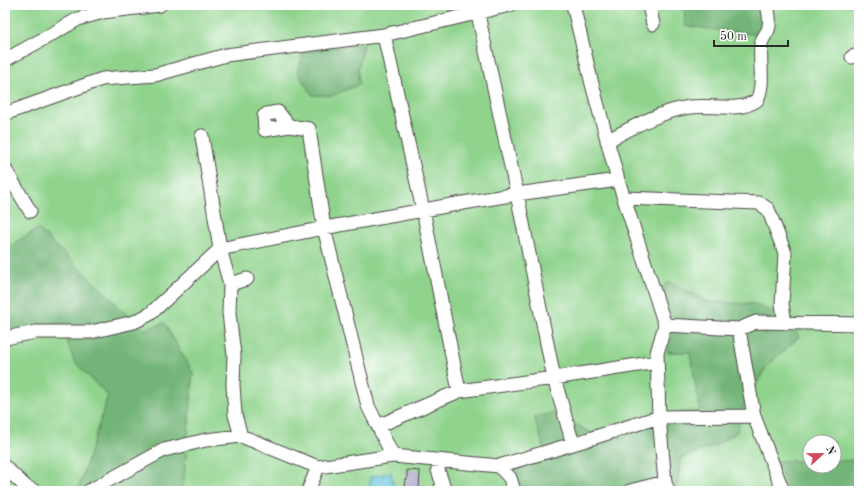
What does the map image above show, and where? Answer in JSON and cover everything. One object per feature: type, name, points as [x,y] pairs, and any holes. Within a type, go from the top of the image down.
[{"type":"street","points":[[5,60],[78,19],[101,9],[160,5]]},
{"type":"street","points":[[5,115],[51,96],[102,79],[155,75],[226,55],[384,35],[477,9],[510,5]]},
{"type":"street","points":[[573,5],[592,84],[618,180],[665,325],[657,352],[659,417],[667,487],[630,491]]},
{"type":"street","points":[[649,5],[653,24]]},
{"type":"street","points":[[608,141],[629,129],[670,112],[690,107],[747,106],[758,100],[761,86],[761,42],[768,31],[769,26],[770,15],[767,5]]},
{"type":"street","points":[[477,9],[517,194],[554,378],[572,444]]},
{"type":"street","points":[[384,35],[423,210],[459,391]]},
{"type":"street","points":[[290,126],[309,129],[324,228],[368,406],[392,456]]},
{"type":"street","points":[[202,136],[220,249],[230,284],[229,313],[234,355],[233,385],[235,415],[242,436]]},
{"type":"street","points":[[5,169],[30,211]]},
{"type":"street","points":[[5,338],[36,332],[91,332],[134,322],[150,314],[220,249],[423,210],[517,194],[618,180]]},
{"type":"street","points":[[624,198],[759,203],[768,209],[785,254],[782,304],[784,323]]},
{"type":"street","points":[[230,284],[247,279]]},
{"type":"street","points":[[665,325],[739,329],[756,322],[859,324]]},
{"type":"street","points":[[739,329],[754,416],[783,491]]},
{"type":"street","points":[[378,426],[459,391],[658,362]]},
{"type":"street","points":[[89,491],[164,450],[206,440],[242,436],[318,467],[392,456],[499,466],[659,417],[754,416]]},
{"type":"street","points":[[439,460],[438,470],[443,485],[439,491]]},
{"type":"street","points":[[499,466],[510,478],[514,491]]},
{"type":"street","points":[[5,467],[26,487],[35,491]]},
{"type":"street","points":[[308,491],[318,467]]},
{"type":"path","points":[[854,5],[859,31]]},
{"type":"green space","points":[[5,5],[859,5],[859,477],[788,491],[676,490],[681,458],[718,444],[737,432],[743,408],[767,365],[799,337],[753,304],[708,302],[669,283],[666,308],[668,352],[690,352],[700,410],[644,417],[591,433],[556,414],[535,417],[547,457],[520,488],[520,491],[183,491],[193,373],[164,323],[144,330],[38,229],[5,249]],"holes":[[[364,44],[358,70],[304,52]]]},
{"type":"green space","points":[[684,5],[763,5],[762,35],[685,26]]},
{"type":"green space","points":[[364,43],[358,69],[359,84],[332,96],[312,95],[297,72],[304,52]]},
{"type":"green space","points":[[38,229],[144,330],[164,323],[193,373],[183,491],[78,491],[108,396],[74,361],[61,323],[5,334],[5,249]]},
{"type":"green space","points":[[669,282],[708,302],[753,304],[791,319],[799,337],[767,366],[743,408],[737,432],[718,444],[681,458],[676,489],[677,491],[520,491],[520,488],[509,470],[547,457],[534,417],[556,413],[591,433],[644,417],[700,410],[690,352],[668,352],[666,308],[660,289]]},
{"type":"green space","points":[[61,323],[74,361],[108,396],[78,491],[5,491],[5,334]]},
{"type":"green space","points":[[859,460],[859,491],[788,491],[777,461],[802,461],[802,474],[842,474],[842,461]]},
{"type":"water","points":[[391,472],[395,491],[369,491],[370,477]]},
{"type":"building","points":[[407,470],[420,471],[419,490],[404,489],[405,479],[407,480]]}]
